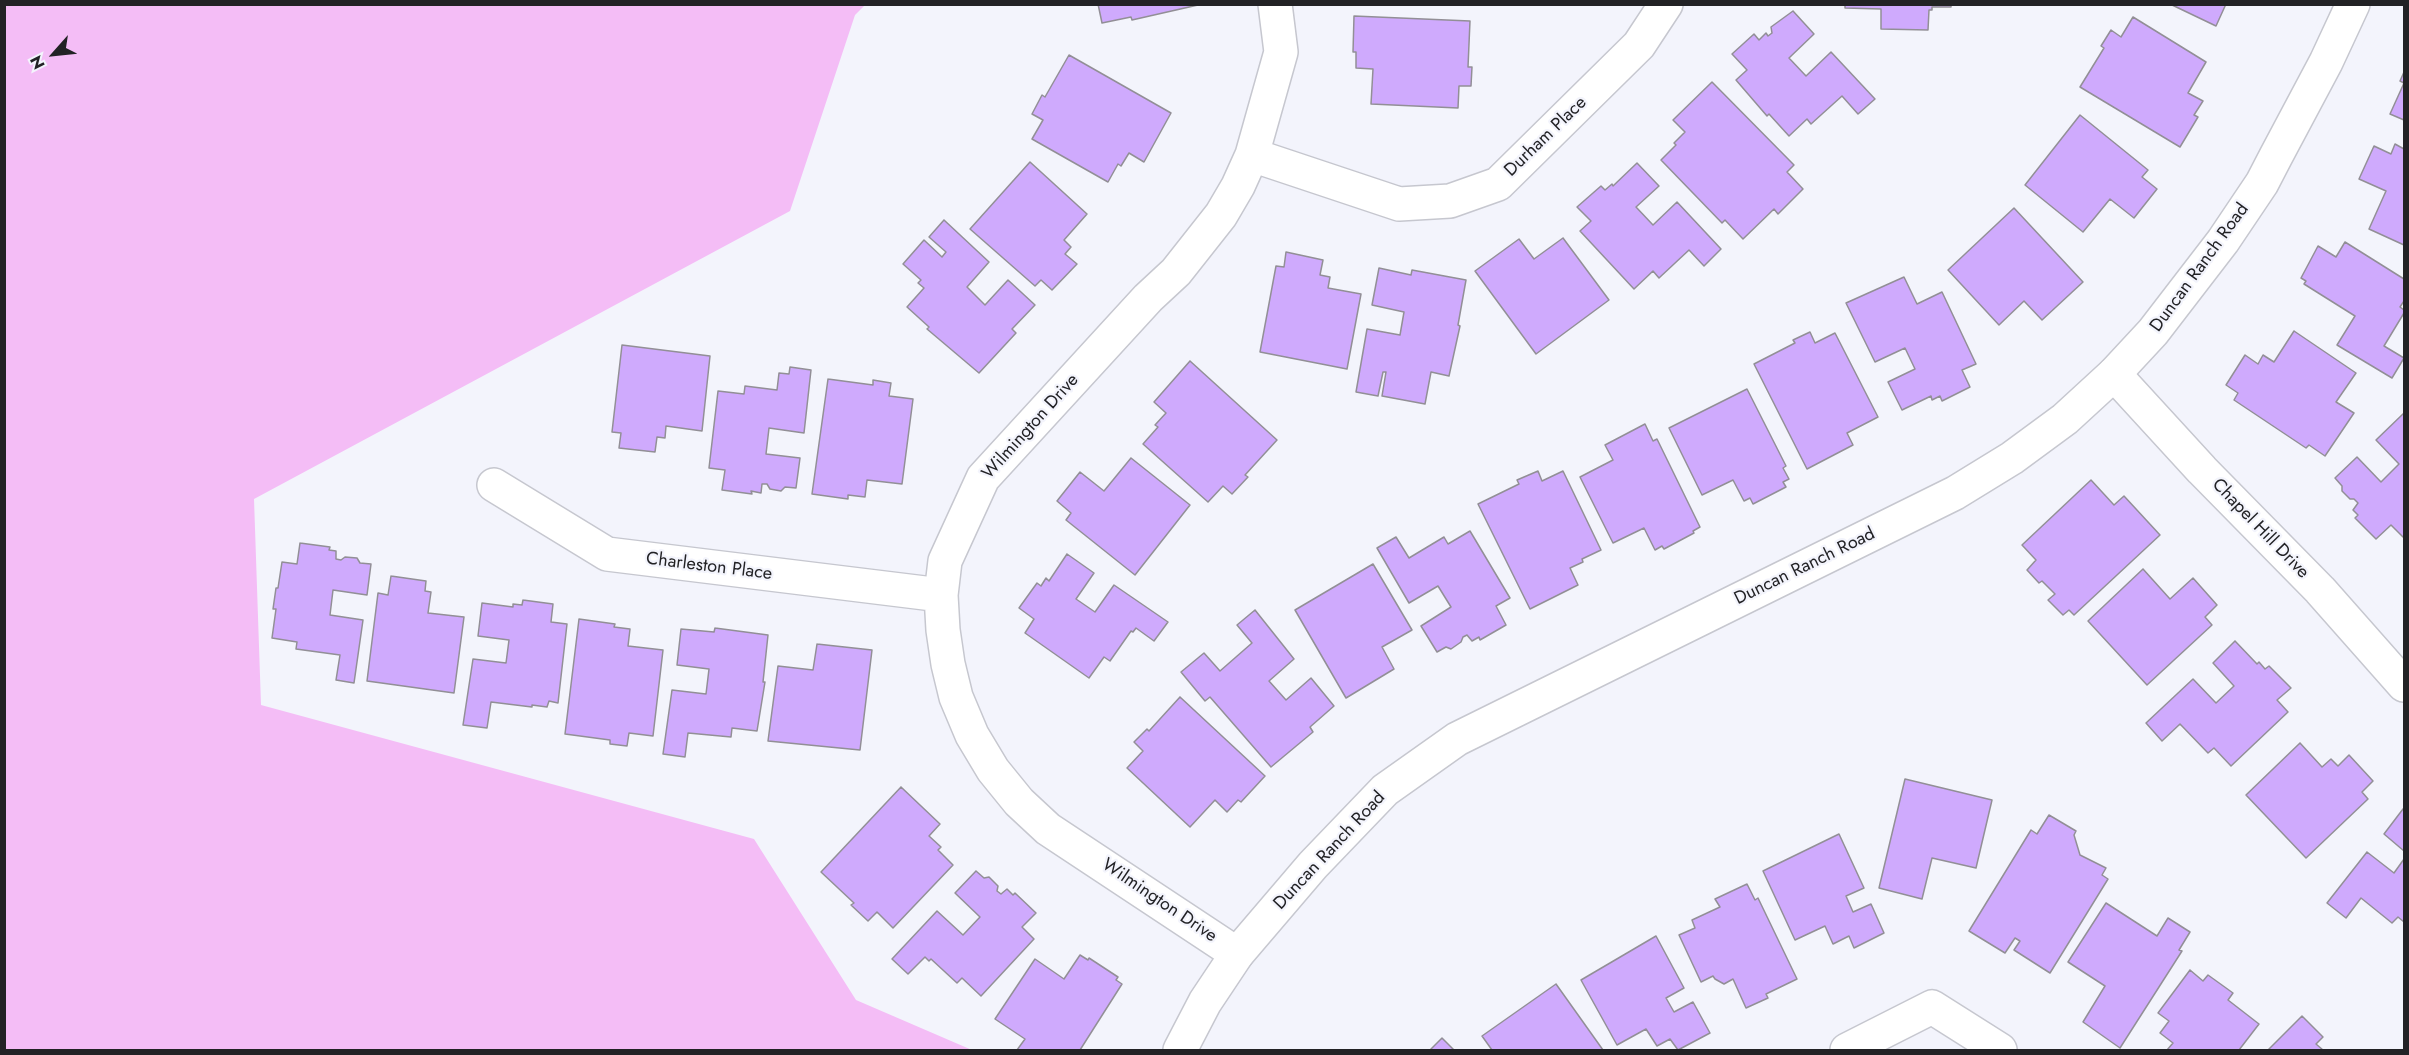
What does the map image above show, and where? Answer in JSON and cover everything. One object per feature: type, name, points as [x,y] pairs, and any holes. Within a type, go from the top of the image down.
[{"type":"street","name":"Wilmington Drive","points":[[1237,954],[1048,829],[1019,802],[993,770],[972,735],[956,697],[943,630],[941,595],[945,561],[983,478],[1148,298],[1176,272],[1221,215],[1252,156],[1281,52],[1275,4]]},
{"type":"street","name":"Durham Place","points":[[1252,156],[1399,204],[1450,201],[1498,184],[1639,45],[1666,4]]},
{"type":"street","name":"Duncan Ranch Road","points":[[1180,1050],[1205,1002],[1237,954],[1313,865],[1385,790],[1457,739],[1955,493],[2012,458],[2065,419],[2114,374],[2153,332],[2223,241],[2262,183],[2326,62],[2353,4]]},
{"type":"street","name":"Chapel Hill Drive","points":[[2114,374],[2202,470],[2320,590],[2404,685]]},
{"type":"street","name":"Charleston Place","points":[[494,485],[607,554],[941,595]]},
{"type":"street","points":[[1847,1050],[1932,1007],[2000,1050]]},
{"type":"shaded area","points":[[5,4],[865,5],[855,15],[790,211],[254,499],[261,705],[754,839],[856,1000],[972,1050],[5,1050]]},
{"type":"building","points":[[1098,4],[1198,5],[1132,20],[1131,17],[1102,23]]},
{"type":"building","points":[[1845,4],[1951,4],[1951,7],[1932,7],[1932,10],[1929,10],[1928,30],[1881,29],[1881,9],[1845,8]]},
{"type":"building","points":[[2170,4],[2226,4],[2216,26]]},
{"type":"building","points":[[1793,11],[1814,34],[1789,58],[1806,76],[1831,52],[1875,99],[1858,114],[1842,96],[1811,124],[1807,119],[1789,136],[1769,114],[1767,116],[1736,80],[1747,70],[1732,54],[1754,34],[1759,40],[1766,33],[1768,36],[1772,33],[1771,27]]},
{"type":"building","points":[[1354,16],[1470,21],[1468,67],[1472,67],[1471,86],[1459,86],[1458,108],[1371,104],[1373,69],[1356,68],[1356,52],[1353,52]]},
{"type":"building","points":[[2133,17],[2206,62],[2188,93],[2203,101],[2194,115],[2198,117],[2180,147],[2080,87],[2104,48],[2101,46],[2111,30],[2121,37]]},
{"type":"building","points":[[1069,55],[1171,113],[1144,162],[1129,153],[1121,166],[1118,164],[1108,182],[1032,139],[1043,120],[1032,114],[1042,95],[1045,97]]},
{"type":"building","points":[[1712,82],[1794,165],[1787,172],[1803,189],[1778,214],[1774,209],[1743,239],[1725,220],[1722,223],[1661,160],[1685,132],[1673,120]]},
{"type":"building","points":[[2404,83],[2404,120],[2390,114]]},
{"type":"building","points":[[2080,115],[2148,170],[2142,177],[2157,189],[2134,218],[2110,199],[2083,232],[2025,185]]},
{"type":"building","points":[[2395,144],[2404,149],[2404,245],[2369,229],[2386,191],[2359,179],[2374,146],[2391,154]]},
{"type":"building","points":[[1030,162],[1087,214],[1064,240],[1071,247],[1065,254],[1077,264],[1052,290],[1041,280],[1035,286],[970,229]]},
{"type":"building","points":[[1637,163],[1659,186],[1636,207],[1653,225],[1677,202],[1721,249],[1704,266],[1689,250],[1659,278],[1653,271],[1634,289],[1580,231],[1591,221],[1577,207],[1601,186],[1605,190],[1612,184],[1613,186]]},
{"type":"building","points":[[2014,208],[2083,282],[2042,320],[2024,301],[1999,325],[1948,270]]},
{"type":"building","points":[[944,220],[989,262],[967,287],[985,305],[1008,280],[1035,305],[1012,329],[1016,333],[979,373],[927,329],[929,327],[907,307],[924,288],[918,283],[921,280],[903,264],[924,240],[942,257],[946,252],[929,237]]},
{"type":"building","points":[[1563,238],[1609,300],[1536,354],[1475,271],[1519,239],[1534,259]]},
{"type":"building","points":[[2345,242],[2404,279],[2404,301],[2400,307],[2404,313],[2384,346],[2404,358],[2392,378],[2337,345],[2355,316],[2304,284],[2306,281],[2301,278],[2318,246],[2336,257]]},
{"type":"building","points":[[1286,252],[1323,260],[1320,275],[1330,277],[1328,288],[1361,294],[1347,369],[1260,352],[1276,266],[1284,267]]},
{"type":"building","points":[[1379,268],[1411,275],[1412,270],[1466,280],[1458,325],[1460,326],[1449,376],[1431,372],[1425,404],[1382,396],[1386,372],[1383,372],[1378,396],[1356,392],[1367,329],[1400,335],[1404,312],[1372,305]]},
{"type":"building","points":[[1904,277],[1917,304],[1942,292],[1976,364],[1962,370],[1970,387],[1942,401],[1940,396],[1932,400],[1931,396],[1902,410],[1888,382],[1915,369],[1905,348],[1875,362],[1846,303]]},
{"type":"building","points":[[2294,331],[2356,373],[2336,402],[2354,413],[2325,456],[2309,445],[2306,448],[2234,400],[2238,393],[2226,385],[2245,355],[2258,364],[2263,355],[2274,362]]},
{"type":"building","points":[[1810,332],[1815,343],[1835,333],[1878,417],[1847,433],[1853,445],[1807,469],[1754,364],[1795,343],[1793,340]]},
{"type":"building","points":[[622,345],[710,356],[702,431],[666,426],[665,438],[657,437],[655,452],[619,448],[621,433],[612,432]]},
{"type":"building","points":[[1190,361],[1277,440],[1245,475],[1248,477],[1232,494],[1223,486],[1208,502],[1143,444],[1158,427],[1155,425],[1166,413],[1154,402]]},
{"type":"building","points":[[790,367],[811,370],[804,433],[769,428],[766,454],[800,458],[796,488],[785,487],[781,491],[770,489],[767,484],[762,484],[761,493],[722,490],[725,470],[709,468],[718,391],[744,394],[745,386],[777,390],[779,373],[789,374]]},
{"type":"building","points":[[828,379],[873,385],[873,380],[891,383],[889,396],[913,399],[902,484],[867,480],[865,497],[848,495],[848,499],[812,494]]},
{"type":"building","points":[[1747,389],[1786,466],[1783,468],[1789,479],[1783,482],[1786,487],[1753,504],[1750,498],[1744,501],[1733,480],[1702,495],[1669,428]]},
{"type":"building","points":[[2404,413],[2404,536],[2391,525],[2376,539],[2355,518],[2358,515],[2353,510],[2358,503],[2342,491],[2342,486],[2335,478],[2357,457],[2381,482],[2399,464],[2376,440]]},
{"type":"building","points":[[1645,424],[1653,441],[1657,439],[1700,527],[1693,531],[1694,533],[1664,549],[1662,546],[1655,550],[1644,528],[1613,543],[1580,477],[1613,460],[1605,445]]},
{"type":"building","points":[[1131,458],[1190,505],[1135,575],[1066,520],[1071,513],[1057,501],[1080,472],[1104,491]]},
{"type":"building","points":[[1538,471],[1542,481],[1563,471],[1601,550],[1570,568],[1578,585],[1530,609],[1478,504],[1519,484],[1517,480]]},
{"type":"building","points":[[2091,480],[2114,505],[2124,496],[2160,535],[2074,615],[2069,610],[2063,615],[2048,600],[2055,594],[2042,581],[2039,583],[2027,570],[2036,560],[2022,545]]},
{"type":"building","points":[[1470,531],[1510,598],[1496,606],[1506,625],[1480,640],[1479,637],[1472,641],[1467,635],[1451,649],[1446,647],[1437,652],[1421,626],[1451,607],[1438,586],[1409,603],[1377,548],[1396,537],[1409,558],[1444,537],[1448,544]]},
{"type":"building","points":[[300,543],[330,547],[329,550],[336,551],[336,559],[357,558],[360,563],[371,564],[367,595],[333,590],[330,615],[363,620],[354,683],[336,680],[340,655],[296,649],[297,642],[272,638],[276,609],[273,609],[282,562],[297,564]]},
{"type":"building","points":[[1067,554],[1094,573],[1076,599],[1095,612],[1114,585],[1168,622],[1154,641],[1136,628],[1133,632],[1131,631],[1110,661],[1104,657],[1089,678],[1025,633],[1034,619],[1019,608],[1037,583],[1041,586],[1046,578],[1049,581]]},
{"type":"building","points":[[1373,564],[1412,630],[1382,647],[1394,669],[1346,698],[1295,610]]},
{"type":"building","points":[[2143,569],[2170,599],[2193,578],[2217,605],[2205,617],[2212,625],[2147,685],[2088,621]]},
{"type":"building","points":[[391,576],[426,581],[425,591],[431,592],[428,613],[464,617],[454,693],[367,681],[378,593],[388,595]]},
{"type":"building","points":[[523,600],[553,604],[551,622],[567,624],[558,703],[549,701],[547,707],[532,705],[532,707],[491,702],[487,728],[463,725],[473,659],[506,663],[509,640],[478,636],[482,603],[513,607],[513,604],[522,605]]},
{"type":"building","points":[[1255,610],[1294,659],[1269,681],[1286,700],[1311,678],[1334,706],[1310,727],[1313,732],[1271,767],[1210,697],[1205,701],[1181,672],[1204,653],[1220,671],[1252,643],[1237,625]]},
{"type":"building","points":[[579,619],[615,624],[614,627],[630,629],[628,646],[663,650],[653,736],[629,733],[627,746],[610,744],[610,740],[565,734]]},
{"type":"building","points":[[715,628],[768,635],[763,682],[765,682],[757,731],[732,728],[731,737],[688,733],[685,757],[663,754],[672,690],[706,694],[709,669],[677,665],[681,629],[714,632]]},
{"type":"building","points":[[2235,641],[2257,664],[2259,662],[2265,669],[2269,666],[2291,688],[2277,700],[2288,712],[2231,766],[2214,748],[2208,753],[2180,724],[2162,741],[2146,723],[2193,679],[2216,703],[2234,686],[2213,663]]},
{"type":"building","points":[[817,644],[872,650],[860,750],[768,741],[778,666],[813,670]]},
{"type":"building","points":[[1180,697],[1265,776],[1241,802],[1238,800],[1227,812],[1215,800],[1190,827],[1127,768],[1143,751],[1134,742],[1147,729],[1149,731]]},
{"type":"building","points":[[2300,743],[2322,767],[2331,759],[2338,766],[2349,755],[2373,781],[2362,792],[2368,799],[2306,858],[2246,795]]},
{"type":"building","points":[[1905,779],[1992,800],[1976,868],[1932,858],[1922,899],[1879,888]]},
{"type":"building","points":[[901,787],[940,824],[929,836],[941,847],[938,850],[953,865],[893,928],[877,912],[868,921],[851,905],[854,903],[821,872]]},
{"type":"building","points":[[2404,810],[2404,851],[2384,834]]},
{"type":"building","points":[[2049,815],[2076,831],[2074,835],[2080,855],[2106,868],[2102,875],[2108,879],[2050,973],[2014,950],[2020,941],[2015,938],[2005,953],[1969,931],[2031,830],[2037,834]]},
{"type":"building","points":[[1839,834],[1864,888],[1846,896],[1853,912],[1871,904],[1884,933],[1854,948],[1849,936],[1833,944],[1825,926],[1795,940],[1763,871]]},
{"type":"building","points":[[2367,852],[2394,873],[2404,859],[2404,922],[2398,917],[2392,923],[2361,898],[2346,918],[2327,903]]},
{"type":"building","points":[[976,871],[984,878],[989,877],[998,886],[997,891],[1001,894],[1007,889],[1013,895],[1015,893],[1036,913],[1022,927],[1034,939],[981,996],[962,978],[957,983],[931,959],[929,961],[925,957],[908,974],[892,959],[937,911],[963,935],[980,917],[955,893]]},
{"type":"building","points":[[1747,884],[1755,900],[1758,898],[1797,979],[1766,994],[1768,998],[1746,1008],[1733,979],[1724,984],[1713,976],[1701,982],[1679,935],[1695,928],[1692,920],[1720,907],[1715,899]]},
{"type":"building","points":[[2106,903],[2157,936],[2168,918],[2190,932],[2179,950],[2182,951],[2120,1048],[2083,1022],[2105,986],[2068,962]]},
{"type":"building","points":[[1656,936],[1684,988],[1666,998],[1674,1012],[1693,1002],[1710,1033],[1678,1050],[1670,1039],[1657,1046],[1646,1029],[1617,1045],[1581,980]]},
{"type":"building","points":[[1080,955],[1088,960],[1089,958],[1118,977],[1116,980],[1122,984],[1080,1050],[1017,1050],[1025,1039],[995,1019],[1035,959],[1064,979]]},
{"type":"building","points":[[2190,970],[2203,981],[2208,975],[2233,993],[2228,1000],[2259,1024],[2239,1050],[2167,1050],[2173,1043],[2160,1033],[2169,1021],[2158,1013]]},
{"type":"building","points":[[1556,984],[1603,1050],[1492,1050],[1482,1036]]},
{"type":"building","points":[[2302,1016],[2323,1037],[2316,1044],[2323,1050],[2268,1050]]},
{"type":"building","points":[[1442,1038],[1454,1050],[1430,1050]]}]
